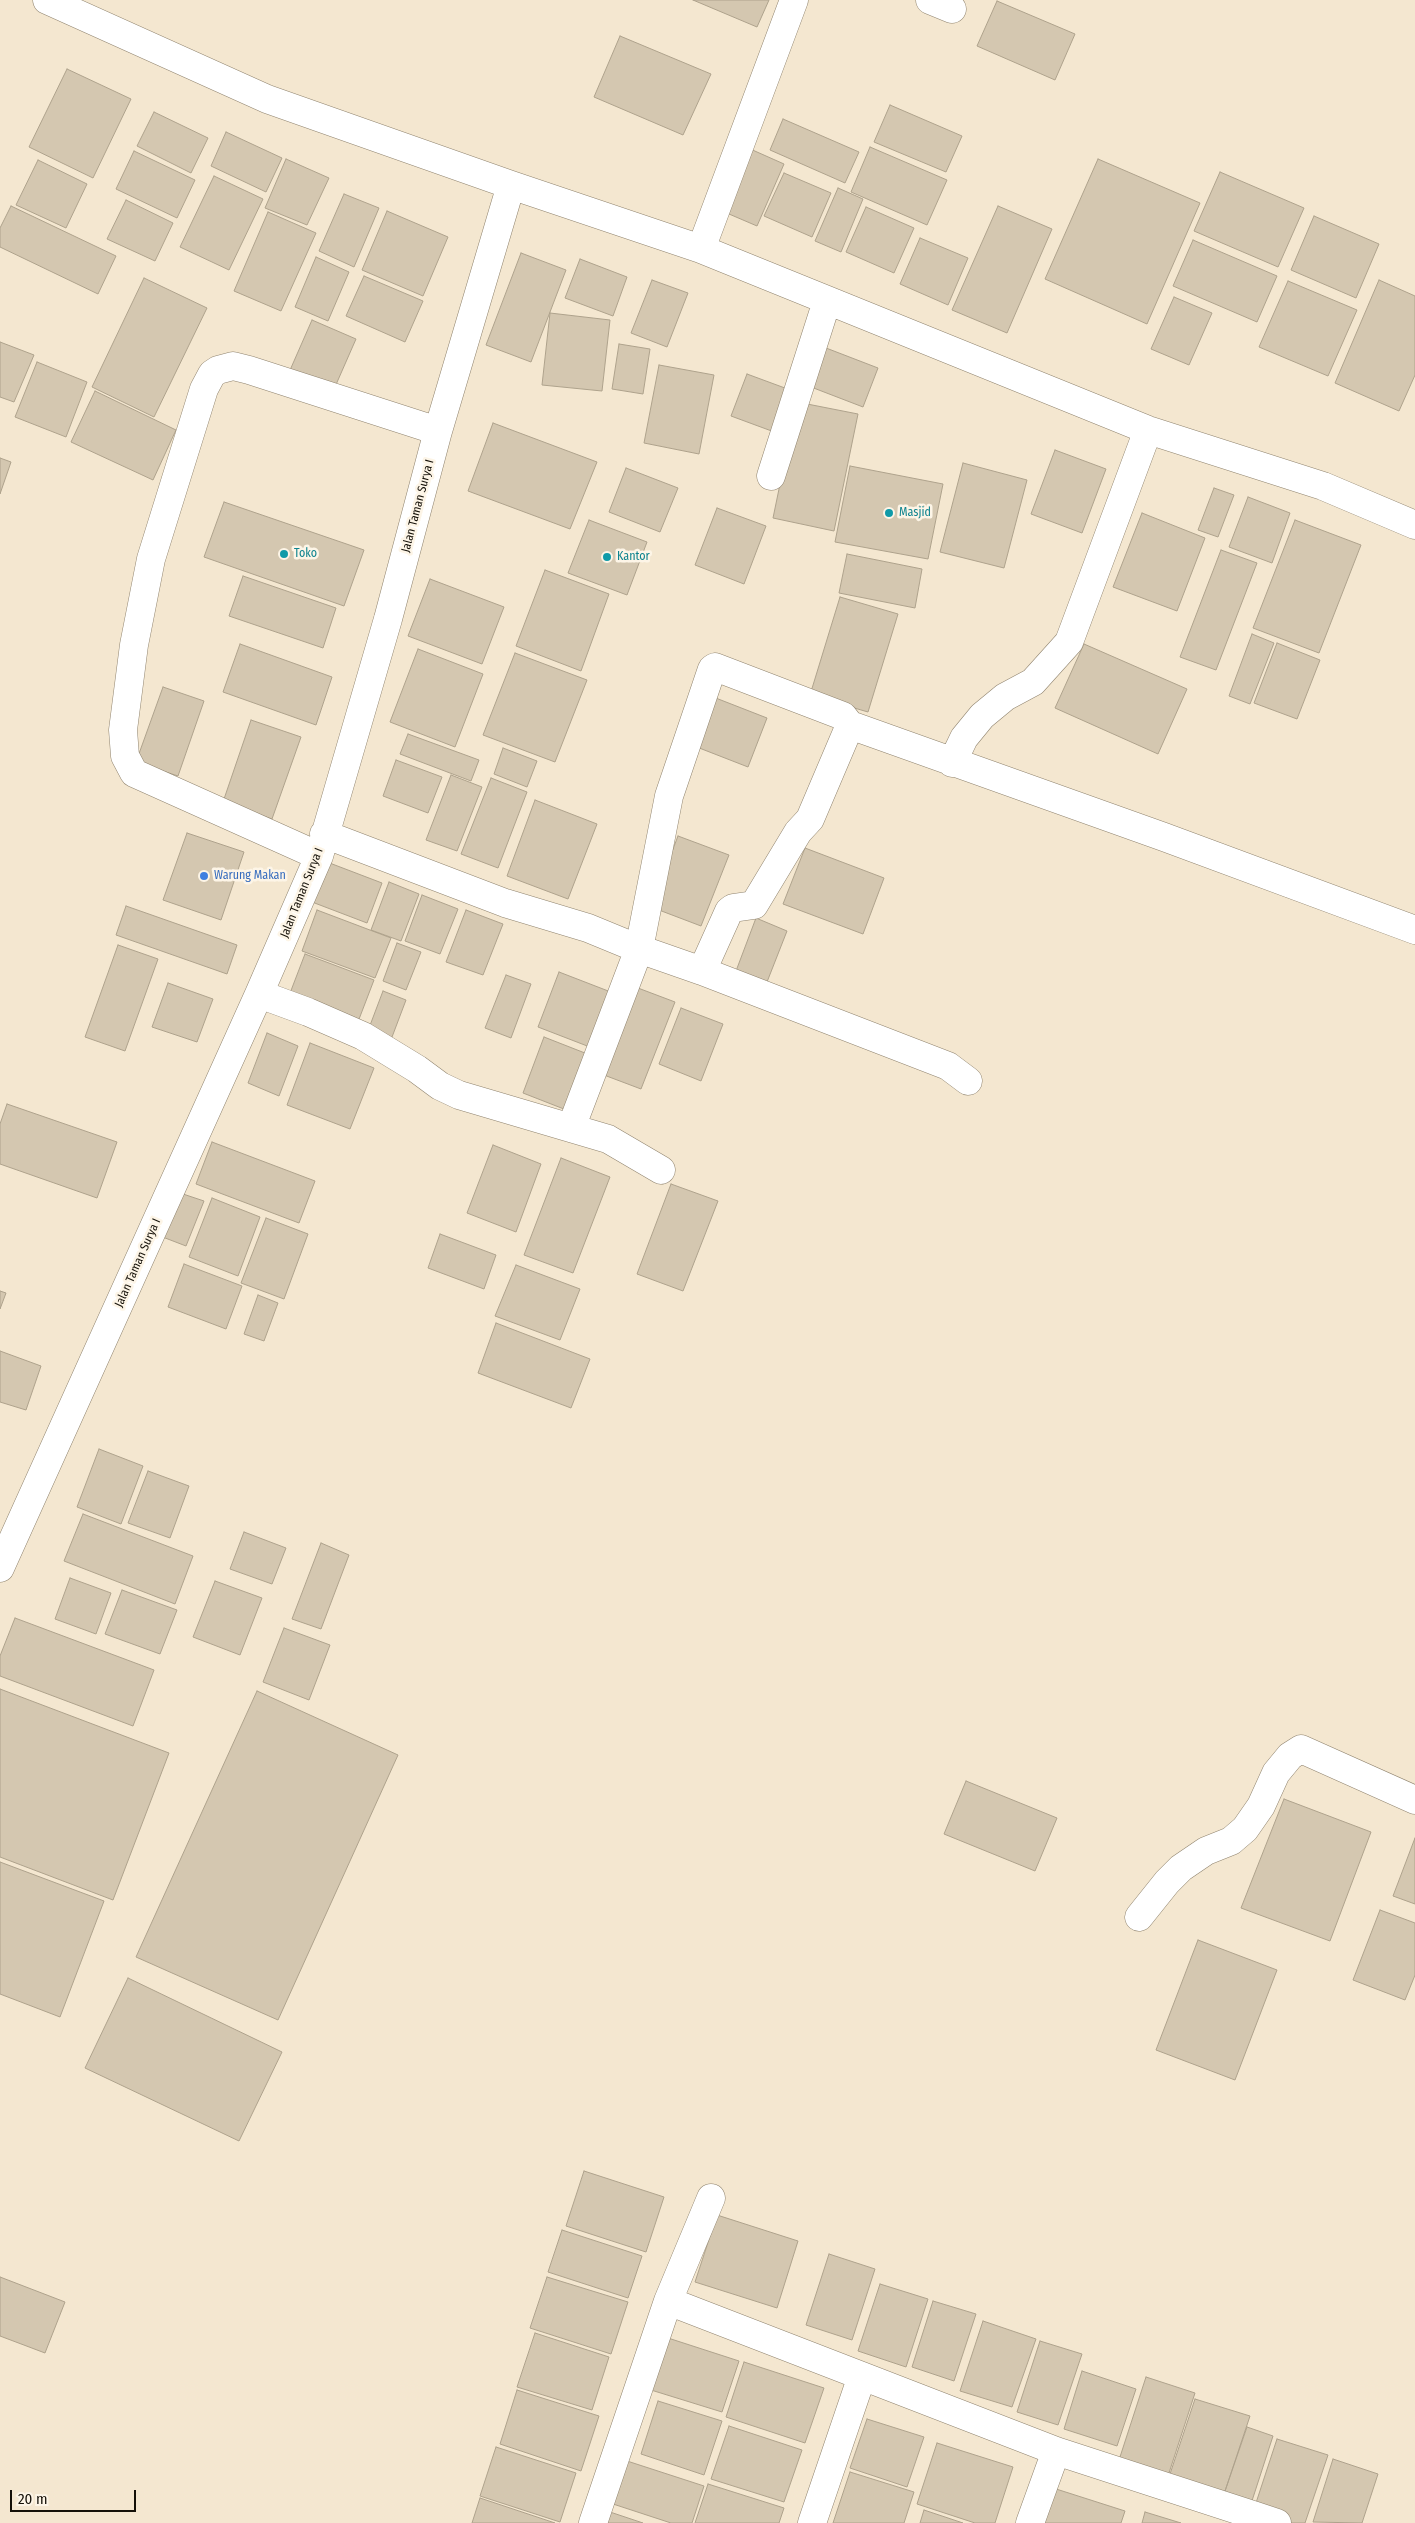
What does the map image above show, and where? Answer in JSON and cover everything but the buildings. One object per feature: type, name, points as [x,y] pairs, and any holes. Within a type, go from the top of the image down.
[{"type":"street","points":[[47,0],[267,99],[511,185],[701,249],[1148,430],[1323,486],[1415,525]]},
{"type":"street","points":[[701,249],[794,0]]},
{"type":"street","name":"Jalan Taman Surya I","points":[[0,1568],[260,994],[321,845],[388,619],[438,431],[511,185]]},
{"type":"street","points":[[771,476],[827,301]]},
{"type":"street","points":[[438,431],[249,370],[233,366],[218,370],[212,374],[204,389],[151,559],[134,645],[123,730],[126,756],[134,773],[321,845],[588,928],[948,1066],[968,1081]]},
{"type":"street","points":[[952,763],[964,738],[982,716],[1005,697],[1033,682],[1069,642],[1148,430]]},
{"type":"street","points":[[572,1128],[639,949],[669,796],[712,669],[720,668],[843,716],[850,725],[952,763],[1164,837],[1415,930]]},
{"type":"street","points":[[702,971],[729,911],[733,908],[754,905],[798,832],[810,819],[850,725]]},
{"type":"street","points":[[260,994],[363,1036],[417,1068],[440,1086],[459,1095],[608,1139],[661,1170]]},
{"type":"street","points":[[1139,1916],[1181,1868],[1206,1852],[1231,1841],[1245,1829],[1261,1806],[1276,1773],[1290,1756],[1301,1749],[1415,1800]]},
{"type":"street","points":[[593,2523],[668,2301],[710,2198]]},
{"type":"street","points":[[668,2301],[1056,2451],[1260,2520]]},
{"type":"street","points":[[812,2523],[862,2376]]},
{"type":"street","points":[[1030,2523],[1056,2451]]},
{"type":"place","name":"Masjid","points":[[889,513]]},
{"type":"place","name":"Toko","points":[[284,554]]},
{"type":"place","name":"Kantor","points":[[607,557]]},
{"type":"place","name":"Warung Makan","points":[[204,876]]}]
